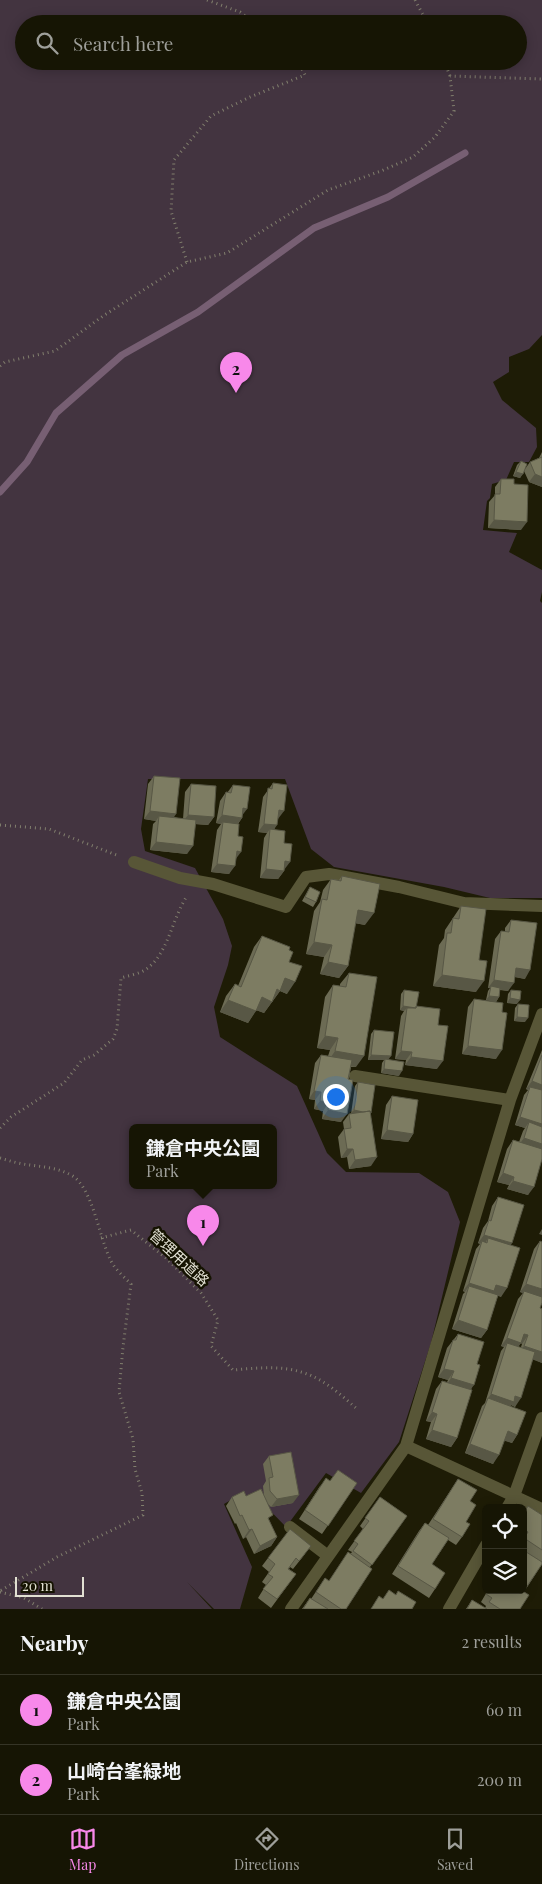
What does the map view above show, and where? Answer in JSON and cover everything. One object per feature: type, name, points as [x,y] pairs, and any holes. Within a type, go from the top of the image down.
[{"type":"street","points":[[134,862],[180,878],[213,884],[286,907],[306,877],[329,874],[398,887],[464,903],[542,906]]},
{"type":"street","points":[[290,1609],[406,1446],[510,1100],[542,1014]]},
{"type":"street","points":[[355,1076],[510,1100]]},
{"type":"street","points":[[509,1504],[514,1496],[542,1418]]},
{"type":"street","points":[[406,1446],[542,1509]]},
{"type":"street","points":[[290,1528],[328,1556]]},
{"type":"street","points":[[449,1609],[484,1549]]},
{"type":"path","points":[[207,0],[244,15]]},
{"type":"path","points":[[415,0],[423,15]]},
{"type":"path","points":[[187,262],[171,212],[174,160],[211,116],[250,97],[305,76],[302,70]]},
{"type":"path","points":[[0,366],[5,362],[55,351],[103,316],[187,262],[227,253],[328,190],[382,172],[413,157],[435,137],[454,111],[448,70]]},
{"type":"path","points":[[450,76],[542,79]]},
{"type":"path","points":[[0,825],[49,829],[134,862]]},
{"type":"path","points":[[0,1128],[11,1117],[64,1082],[82,1060],[94,1055],[113,1039],[117,1029],[121,978],[149,968],[157,960],[165,946],[178,911],[187,896],[213,884]]},
{"type":"path","points":[[0,1158],[28,1165],[48,1167],[73,1176],[84,1188],[111,1263],[130,1284],[122,1347],[119,1392],[133,1439],[135,1469],[142,1493],[143,1515],[57,1557],[0,1591]]},
{"type":"path","name":"管理用道路","points":[[101,1238],[131,1230],[167,1259],[201,1293],[218,1320],[211,1346],[233,1370],[271,1367],[304,1373],[334,1389],[356,1408]]},
{"type":"path","points":[[0,1591],[24,1598],[42,1609]]},
{"type":"shaded area","points":[[0,0],[542,0],[542,335],[529,349],[509,357],[509,372],[493,382],[502,400],[536,428],[537,447],[529,462],[514,462],[506,480],[492,484],[490,498],[487,501],[483,530],[517,533],[509,552],[542,570],[540,601],[542,603],[542,898],[490,898],[444,887],[334,867],[311,849],[285,779],[148,779],[141,829],[145,851],[195,868],[223,919],[232,946],[228,965],[214,1007],[220,1037],[297,1086],[327,1153],[346,1172],[419,1173],[448,1192],[460,1222],[431,1343],[399,1442],[361,1493],[326,1473],[286,1527],[256,1496],[242,1501],[238,1496],[224,1504],[252,1567],[240,1609],[214,1609],[187,1582],[212,1609],[0,1609]]},
{"type":"building","points":[[542,457],[542,477],[535,474],[530,462]]},
{"type":"building","points":[[521,461],[527,464],[523,474],[516,472]]},
{"type":"building","points":[[501,479],[514,479],[514,484],[528,485],[527,522],[494,520],[495,494],[500,494]]},
{"type":"building","points":[[154,776],[180,778],[176,814],[150,811]]},
{"type":"building","points":[[273,783],[287,785],[284,811],[279,810],[277,825],[264,824],[268,788],[272,789]]},
{"type":"building","points":[[191,784],[216,786],[214,817],[188,815]]},
{"type":"building","points":[[233,785],[250,787],[247,809],[243,808],[242,818],[222,815],[226,792],[231,793]]},
{"type":"building","points":[[159,816],[196,820],[193,846],[156,842]]},
{"type":"building","points":[[223,822],[239,824],[238,836],[243,837],[241,852],[237,851],[235,866],[217,864]]},
{"type":"building","points":[[270,829],[285,831],[284,843],[292,844],[290,862],[285,861],[284,871],[266,869]]},
{"type":"building","points":[[342,876],[380,884],[374,913],[358,910],[348,966],[328,962],[332,945],[314,942],[322,899],[327,900],[331,879],[341,881]]},
{"type":"building","points":[[310,887],[320,892],[316,902],[305,897]]},
{"type":"building","points":[[461,906],[486,909],[479,960],[487,961],[484,981],[442,975],[447,933],[451,933],[453,918],[459,919]]},
{"type":"building","points":[[511,920],[537,923],[530,970],[516,968],[514,983],[494,980],[501,931],[509,932]]},
{"type":"building","points":[[262,936],[290,947],[289,950],[293,952],[289,962],[302,966],[295,982],[285,978],[280,991],[277,989],[272,1002],[262,997],[256,1011],[228,1000],[235,984],[241,987]]},
{"type":"building","points":[[349,973],[377,977],[364,1056],[335,1051],[338,1038],[325,1036],[333,985],[346,987]]},
{"type":"building","points":[[491,986],[500,988],[499,997],[489,996]]},
{"type":"building","points":[[404,990],[419,992],[416,1008],[403,1006]]},
{"type":"building","points":[[511,990],[521,991],[520,1000],[510,998]]},
{"type":"building","points":[[474,999],[503,1003],[502,1012],[507,1013],[502,1050],[468,1046]]},
{"type":"building","points":[[518,1004],[529,1005],[528,1018],[517,1017]]},
{"type":"building","points":[[416,1006],[440,1009],[438,1025],[448,1026],[443,1061],[411,1057],[412,1052],[401,1051],[407,1008],[416,1008]]},
{"type":"building","points":[[374,1030],[394,1032],[391,1056],[371,1055]]},
{"type":"building","points":[[321,1055],[352,1060],[348,1079],[353,1080],[347,1114],[328,1110],[329,1102],[320,1101],[321,1092],[314,1091]]},
{"type":"building","points":[[542,1055],[542,1085],[532,1081]]},
{"type":"building","points":[[385,1059],[404,1062],[402,1071],[384,1069]]},
{"type":"building","points":[[358,1082],[375,1085],[371,1113],[370,1111],[354,1110]]},
{"type":"building","points":[[530,1087],[542,1090],[542,1124],[520,1117]]},
{"type":"building","points":[[392,1096],[418,1100],[413,1134],[387,1130]]},
{"type":"building","points":[[370,1111],[377,1157],[355,1160],[353,1149],[347,1149],[344,1129],[351,1128],[349,1114]]},
{"type":"building","points":[[529,1122],[542,1127],[542,1144],[524,1138]]},
{"type":"building","points":[[513,1140],[542,1149],[542,1159],[534,1187],[513,1181],[514,1177],[503,1173]]},
{"type":"building","points":[[498,1197],[524,1205],[512,1243],[484,1235],[489,1220],[491,1221]]},
{"type":"building","points":[[488,1238],[520,1248],[507,1288],[496,1285],[494,1291],[469,1283],[482,1241],[487,1243]]},
{"type":"building","points":[[540,1241],[542,1242],[542,1289],[526,1284]]},
{"type":"building","points":[[469,1286],[498,1295],[487,1330],[458,1320]]},
{"type":"building","points":[[524,1291],[542,1297],[540,1308],[542,1309],[542,1352],[524,1346],[528,1335],[524,1334],[521,1343],[507,1338]]},
{"type":"building","points":[[458,1334],[484,1342],[477,1364],[480,1365],[474,1385],[451,1378],[454,1371],[444,1369],[453,1340],[456,1340]]},
{"type":"building","points":[[507,1343],[535,1352],[521,1398],[515,1396],[514,1402],[491,1394]]},
{"type":"building","points":[[442,1381],[472,1390],[457,1438],[432,1430],[437,1414],[432,1412]]},
{"type":"building","points":[[488,1398],[526,1412],[517,1435],[508,1431],[499,1455],[470,1444]]},
{"type":"building","points":[[291,1452],[299,1495],[277,1499],[270,1491],[269,1478],[273,1477],[269,1456]]},
{"type":"building","points":[[338,1470],[357,1483],[328,1526],[305,1510],[326,1478],[330,1481]]},
{"type":"building","points":[[458,1479],[477,1490],[470,1501],[476,1505],[466,1522],[470,1524],[462,1537],[433,1519]]},
{"type":"building","points":[[261,1489],[273,1515],[268,1518],[277,1537],[260,1546],[252,1529],[249,1530],[242,1515],[240,1516],[232,1497],[244,1491],[246,1496]]},
{"type":"building","points":[[380,1497],[407,1516],[372,1565],[353,1551],[358,1544],[354,1541],[369,1521],[365,1518]]},
{"type":"building","points":[[528,1506],[542,1515],[542,1550],[527,1540]]},
{"type":"building","points":[[425,1523],[449,1538],[432,1564],[445,1573],[435,1589],[398,1566]]},
{"type":"building","points":[[290,1529],[311,1546],[299,1561],[296,1558],[288,1569],[296,1574],[277,1599],[263,1589],[273,1577],[268,1574],[275,1564],[268,1558]]},
{"type":"building","points":[[348,1552],[372,1569],[346,1609],[341,1609],[316,1592],[325,1578],[329,1581]]},
{"type":"building","points":[[527,1553],[542,1562],[527,1586]]},
{"type":"building","points":[[389,1590],[396,1595],[398,1591],[416,1602],[412,1609],[371,1609],[379,1596],[383,1599]]},
{"type":"building","points":[[486,1594],[529,1595],[520,1609],[500,1609],[489,1602],[492,1598]]},
{"type":"building","points":[[310,1598],[328,1609],[303,1609]]},
{"type":"building","points":[[472,1600],[487,1609],[467,1609]]},
{"type":"waterway","points":[[0,492],[27,462],[56,413],[122,355],[198,312],[314,228],[388,197],[465,153]]},
{"type":"place","name":"山崎台峯緑地","points":[[236,393]]},
{"type":"place","name":"鎌倉中央公園","points":[[203,1246]]}]
